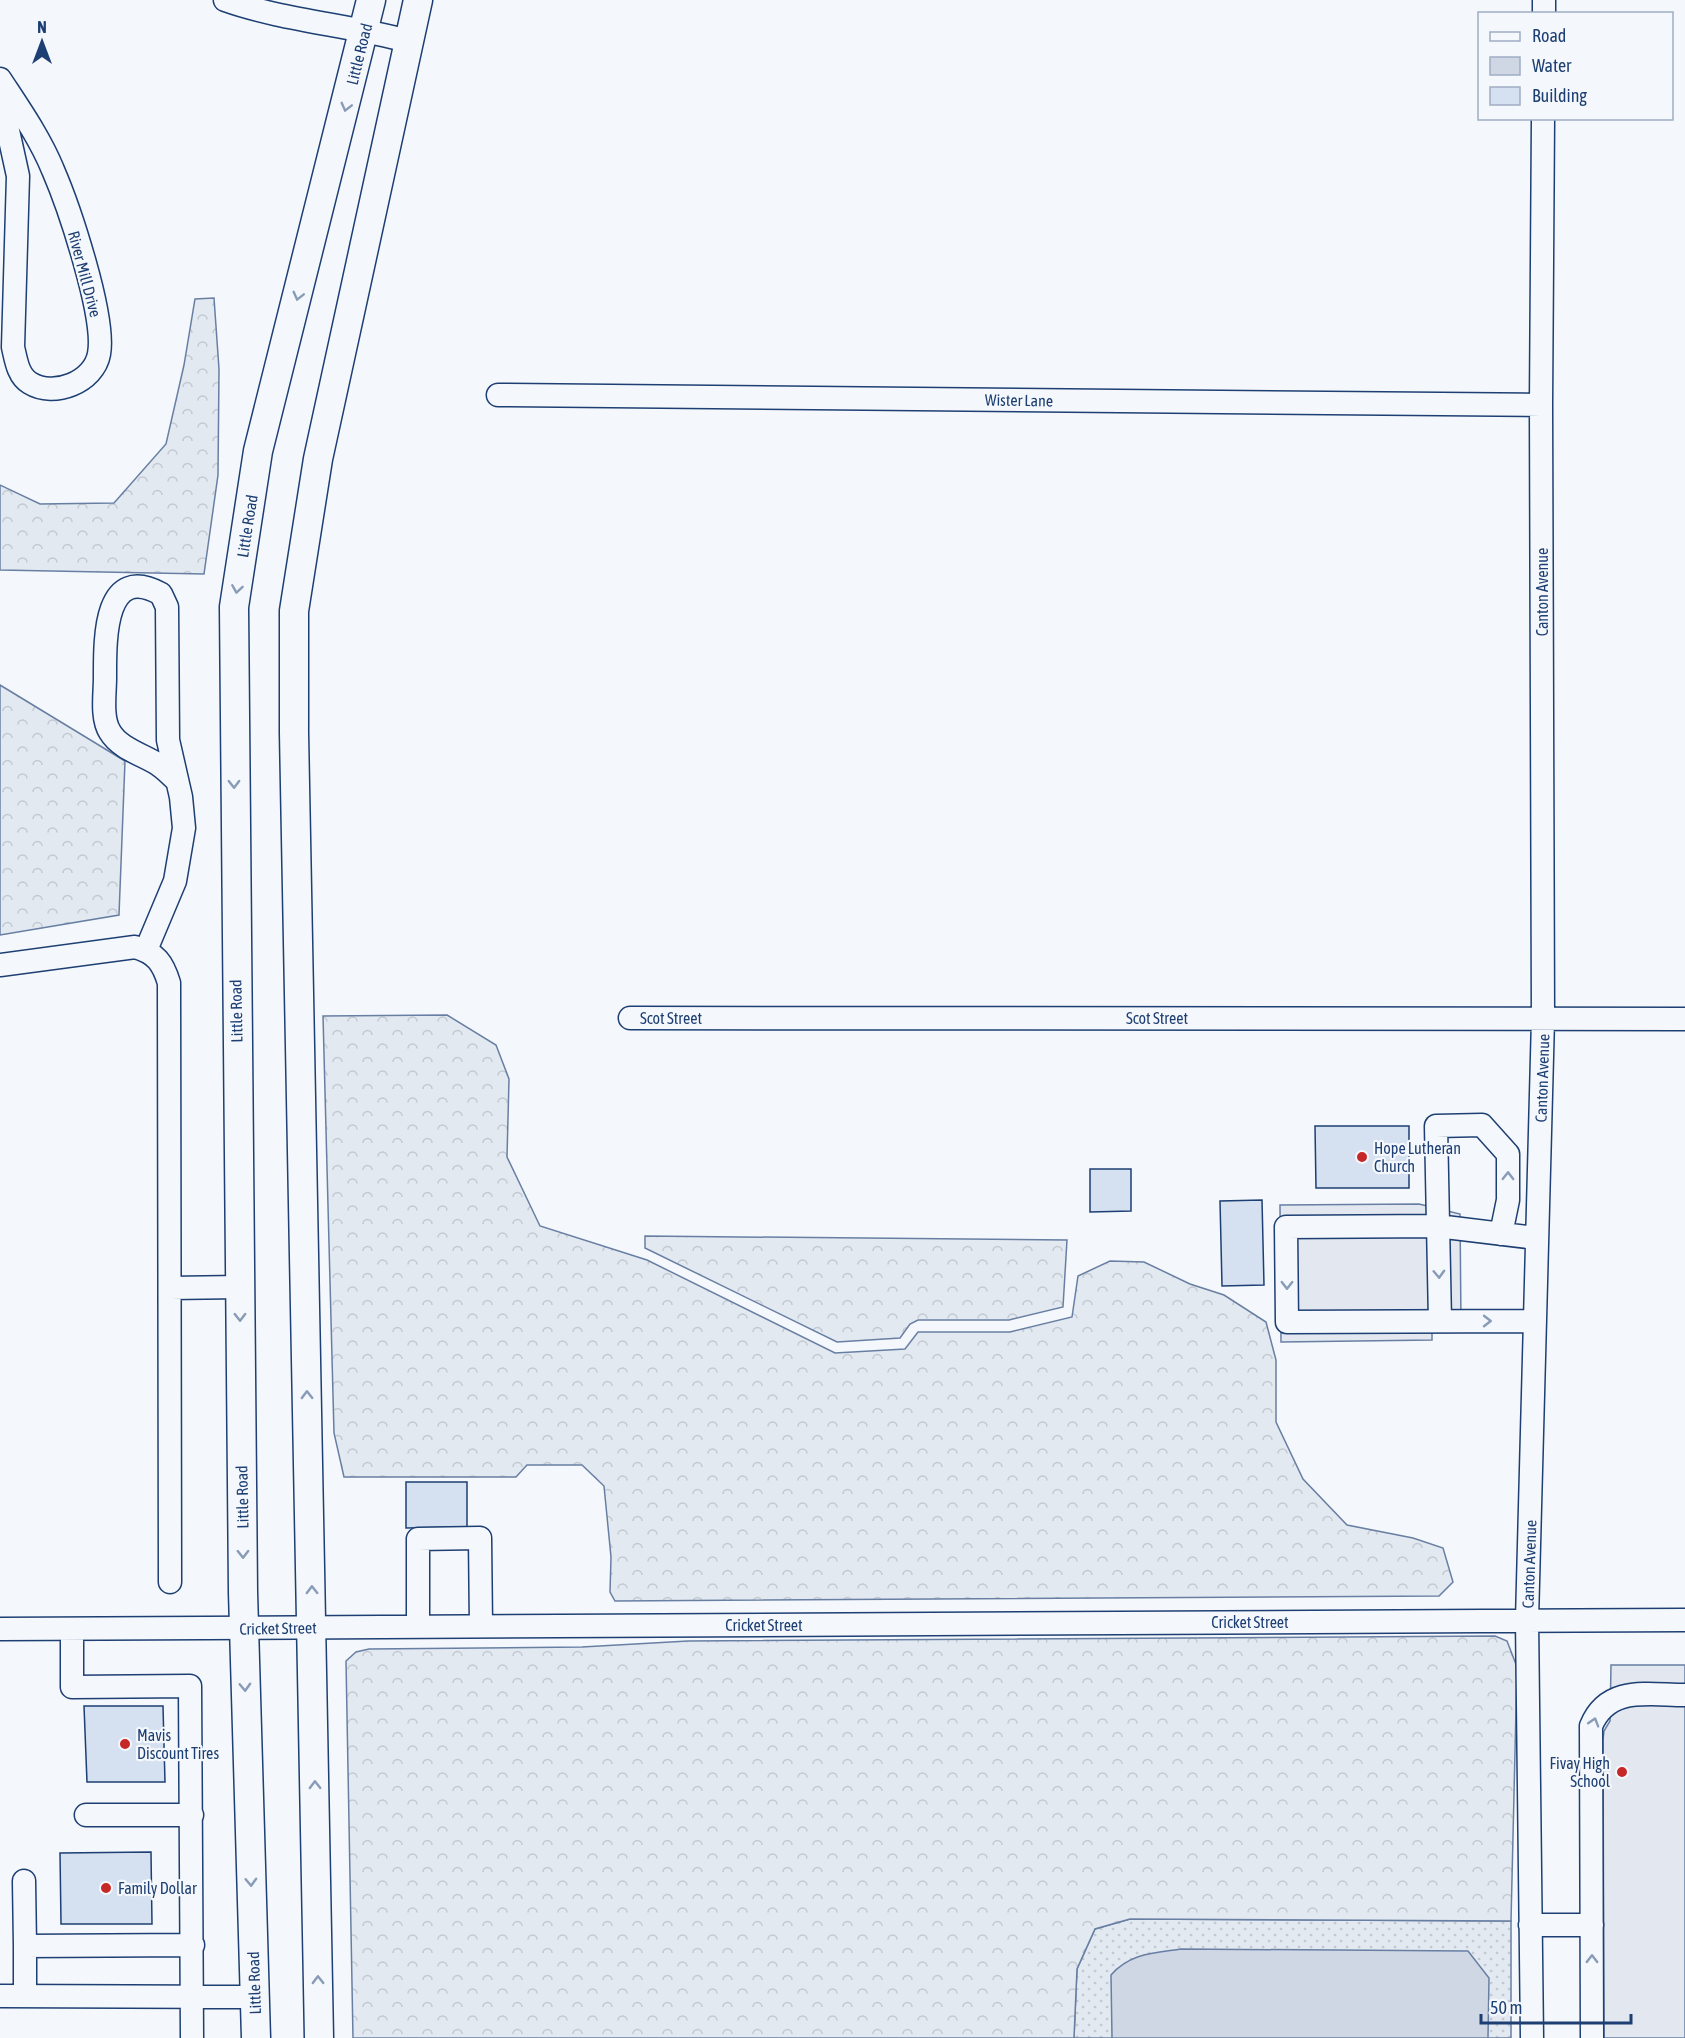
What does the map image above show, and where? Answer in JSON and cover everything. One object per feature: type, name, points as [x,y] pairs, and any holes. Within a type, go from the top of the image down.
[{"type":"main road","name":"Little Road","points":[[256,2038],[245,1628],[234,607],[258,451],[365,30],[370,0]]},
{"type":"main road","points":[[319,2038],[294,733],[294,611],[318,459],[418,0]]},
{"type":"street","points":[[225,0],[245,7],[365,30],[408,41]]},
{"type":"street","name":"River Mill Drive","points":[[0,80],[24,116],[53,169],[93,292],[101,339],[99,357],[88,376],[66,387],[48,390],[29,383],[18,369],[13,347],[18,176],[0,94]]},
{"type":"street","name":"Canton Avenue","points":[[1532,2038],[1527,1620],[1544,1018],[1541,405],[1543,120]]},
{"type":"street","name":"Wister Lane","points":[[498,395],[1541,405]]},
{"type":"street","points":[[146,950],[175,882],[182,853],[184,828],[181,797],[168,740],[167,607],[161,594],[141,585],[130,587],[118,596],[111,611],[105,638],[105,719],[110,733],[126,748],[160,766],[176,780]]},
{"type":"street","points":[[0,965],[135,947],[146,950],[164,966],[169,983],[170,1582]]},
{"type":"street","name":"Scot Street","points":[[630,1018],[1685,1019]]},
{"type":"street","points":[[1440,1321],[1436,1126],[1482,1125],[1508,1154],[1508,1200],[1501,1234]]},
{"type":"street","points":[[1535,1321],[1287,1322],[1286,1227],[1437,1226],[1536,1238]]},
{"type":"street","points":[[170,1288],[240,1287]]},
{"type":"street","points":[[418,1626],[418,1539],[480,1538],[481,1626]]},
{"type":"street","name":"Cricket Street","points":[[0,1629],[1685,1620]]},
{"type":"street","points":[[72,1629],[72,1687],[190,1686],[192,2038]]},
{"type":"street","points":[[1592,2038],[1591,1726],[1598,1711],[1625,1695],[1685,1695]]},
{"type":"street","points":[[86,1815],[192,1815]]},
{"type":"street","points":[[24,1881],[25,1996]]},
{"type":"street","points":[[1530,1925],[1592,1925]]},
{"type":"street","points":[[25,1946],[193,1945]]},
{"type":"street","points":[[0,1996],[255,1997]]},
{"type":"green space","points":[[214,298],[219,369],[218,475],[204,574],[0,570],[0,485],[40,504],[114,503],[166,444],[184,365],[195,299]]},
{"type":"green space","points":[[0,685],[125,761],[119,915],[0,935]]},
{"type":"green space","points":[[447,1015],[496,1045],[509,1079],[507,1157],[540,1226],[647,1260],[835,1353],[905,1349],[918,1332],[1010,1332],[1072,1317],[1078,1276],[1110,1261],[1144,1262],[1190,1284],[1224,1295],[1266,1322],[1276,1360],[1276,1422],[1303,1479],[1347,1525],[1413,1538],[1443,1548],[1453,1582],[1439,1596],[615,1601],[610,1592],[611,1557],[604,1486],[582,1465],[527,1465],[516,1477],[344,1477],[334,1433],[323,1016]]},
{"type":"green space","points":[[645,1236],[1067,1240],[1063,1307],[1009,1320],[918,1320],[910,1324],[900,1338],[837,1342],[645,1248]]},
{"type":"green space","points":[[1495,1636],[1507,1641],[1517,1667],[1511,1921],[1130,1919],[1095,1929],[1077,1969],[1074,2038],[353,2038],[346,1661],[356,1652],[369,1649],[582,1647],[688,1641]]},
{"type":"green space","points":[[1130,1919],[1511,1921],[1511,2038],[1074,2038],[1077,1969],[1095,1929]]},
{"type":"shaded area","points":[[1419,1204],[1460,1214],[1461,1323],[1432,1323],[1432,1340],[1281,1342],[1280,1205]]},
{"type":"shaded area","points":[[1611,1665],[1685,1665],[1685,2038],[1604,2038],[1603,1740],[1604,1731],[1610,1721]]},
{"type":"water","points":[[1181,1949],[1468,1951],[1489,1978],[1488,2038],[1112,2038],[1111,1975],[1134,1958]]},
{"type":"building","name":"Hope Lutheran Church","points":[[1315,1126],[1409,1126],[1409,1188],[1316,1188]]},
{"type":"building","points":[[1090,1169],[1131,1169],[1131,1211],[1090,1212]]},
{"type":"building","points":[[1262,1200],[1264,1285],[1222,1286],[1220,1201]]},
{"type":"building","points":[[406,1482],[467,1482],[467,1527],[406,1528]]},
{"type":"building","name":"Mavis Discount Tires","points":[[84,1706],[163,1706],[165,1782],[87,1782]]},
{"type":"building","name":"Family Dollar","points":[[151,1852],[152,1924],[61,1924],[60,1853]]},
{"type":"place","name":"Hope Lutheran Church","points":[[1362,1157]]},
{"type":"place","name":"Mavis Discount Tires","points":[[125,1744]]},
{"type":"place","name":"Fivay High School","points":[[1622,1772]]},
{"type":"place","name":"Family Dollar","points":[[106,1888]]}]
